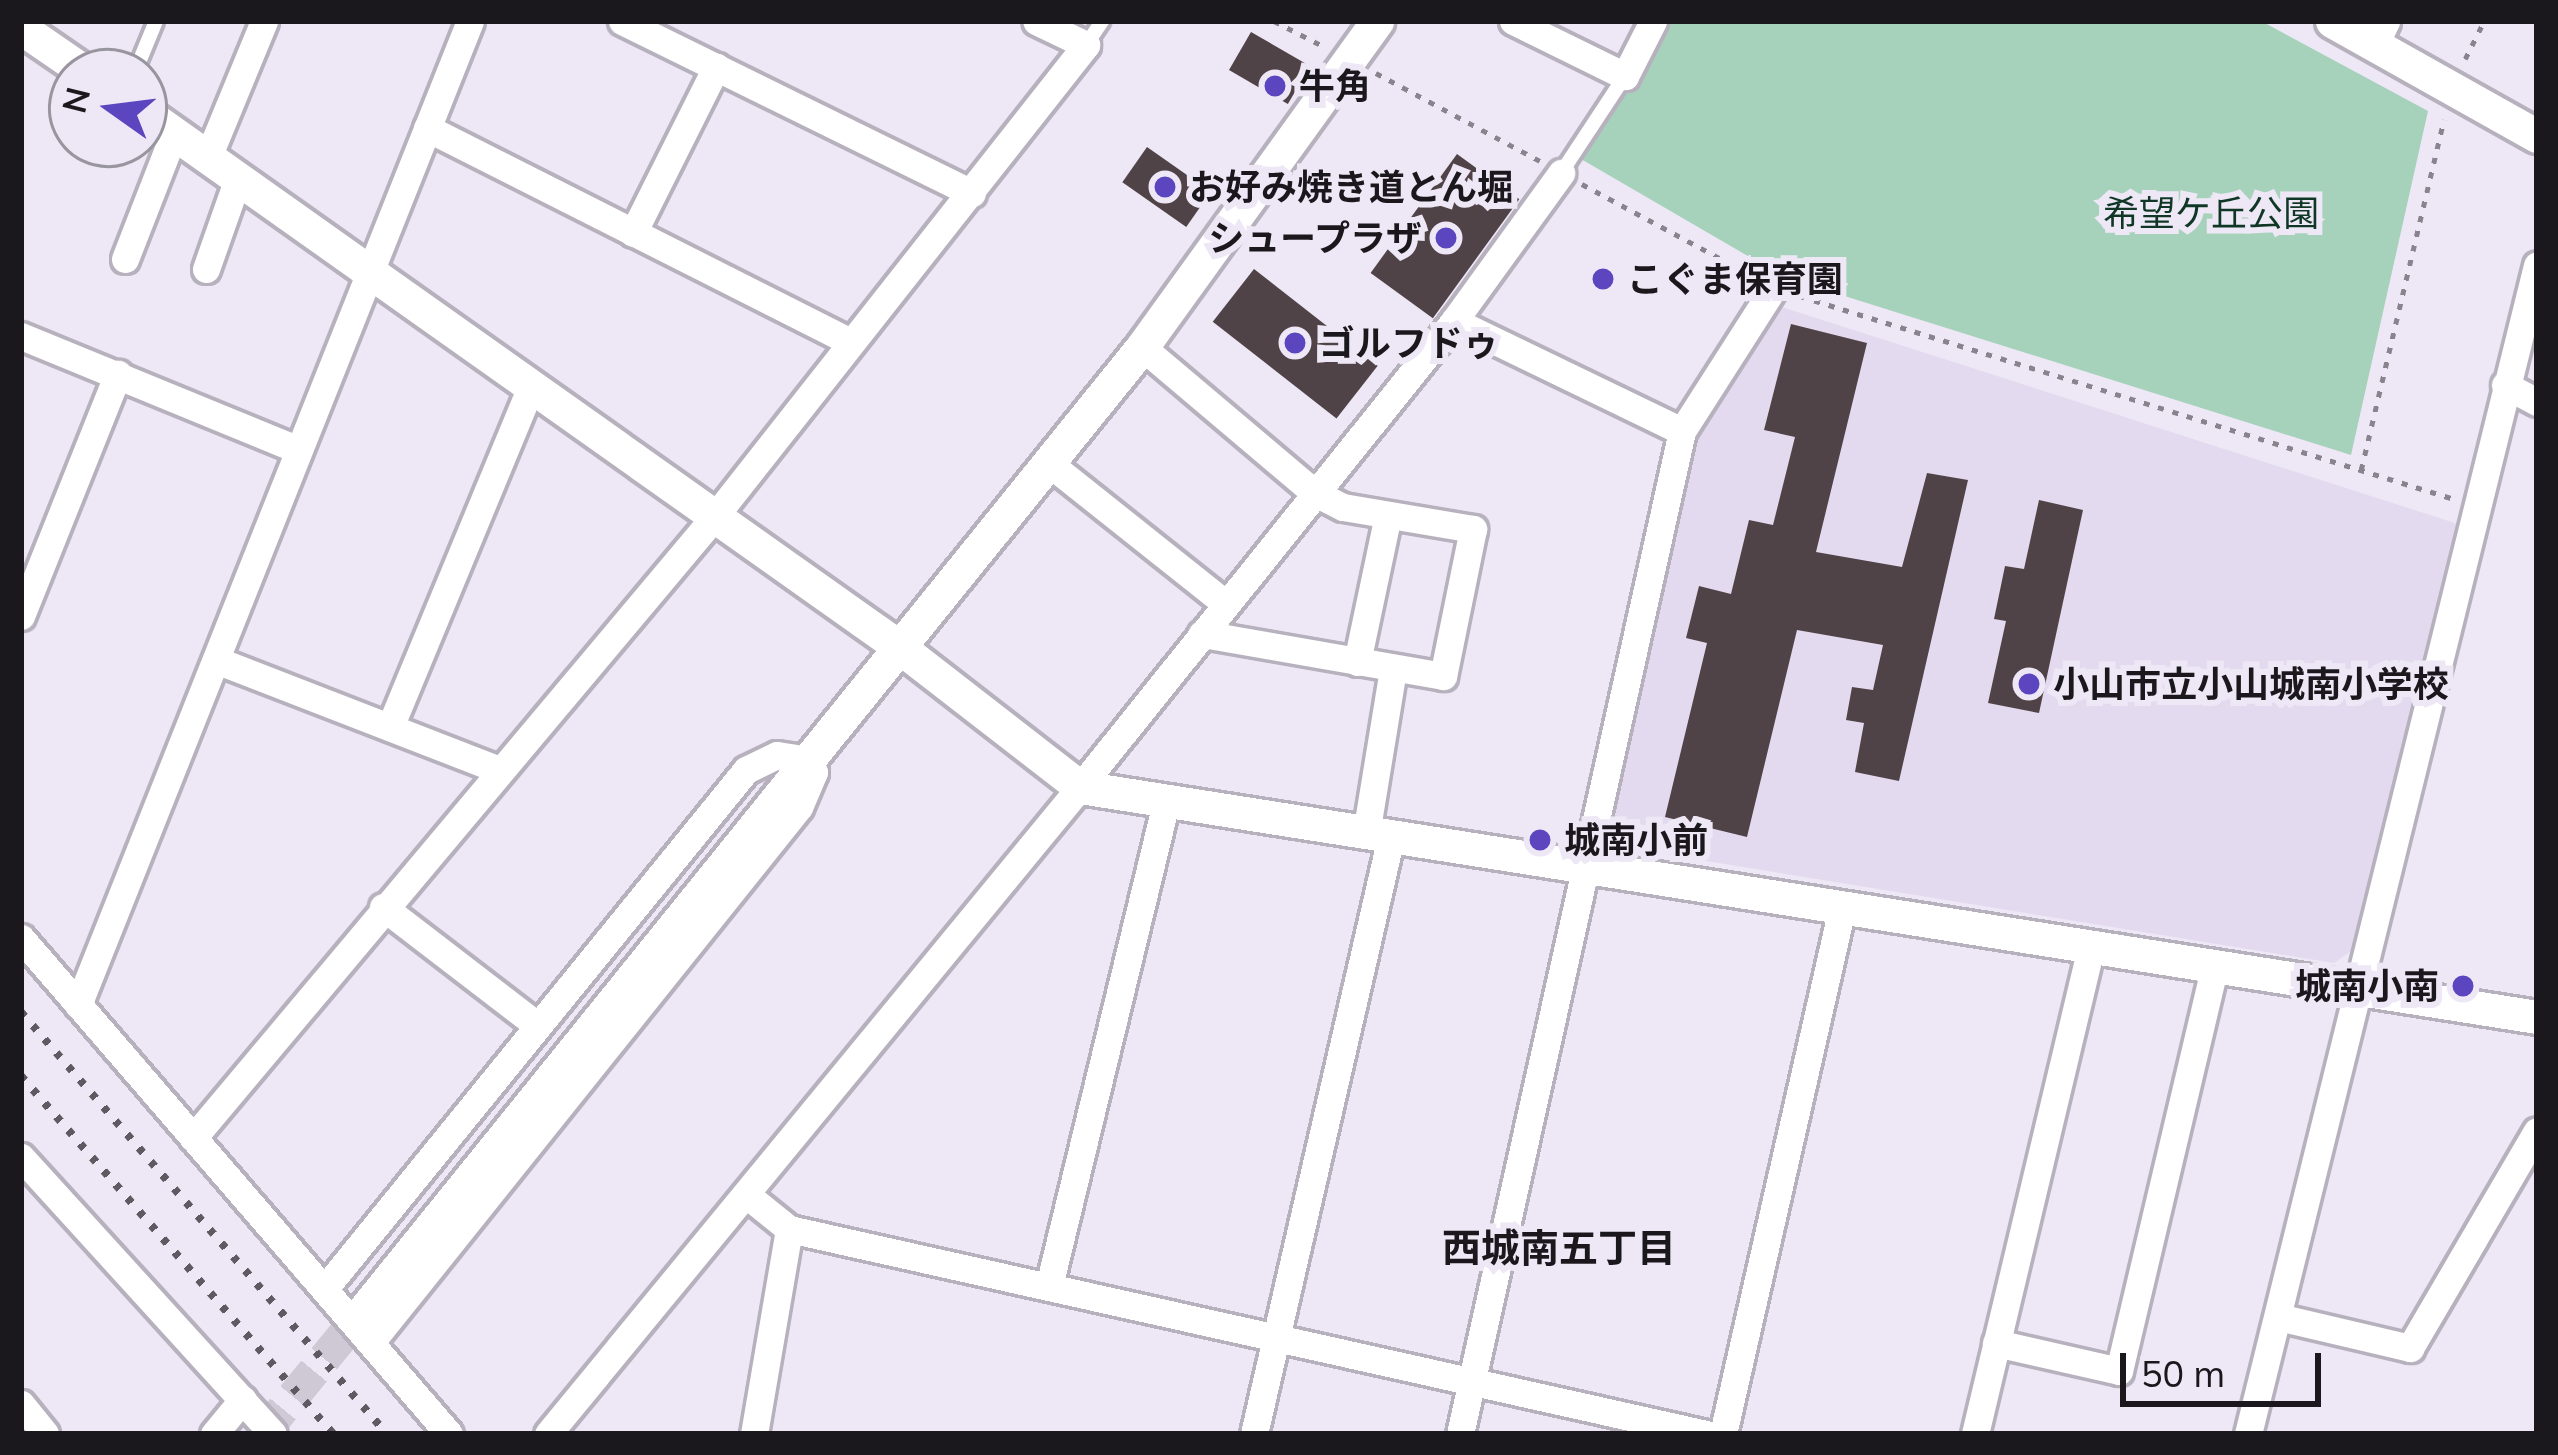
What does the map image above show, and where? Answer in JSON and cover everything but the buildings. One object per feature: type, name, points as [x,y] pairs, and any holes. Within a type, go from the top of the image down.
[{"type":"street","points":[[208,157],[264,21]]},
{"type":"street","points":[[78,1005],[470,21]]},
{"type":"street","points":[[622,21],[971,193]]},
{"type":"street","points":[[193,1138],[496,769],[715,516],[1085,46],[1036,21]]},
{"type":"street","points":[[368,1326],[807,760],[1142,347],[1377,21]]},
{"type":"street","points":[[1513,21],[1625,76],[1653,21]]},
{"type":"street","points":[[2332,21],[2380,32],[2452,87],[2535,129]]},
{"type":"street","points":[[21,28],[50,48]]},
{"type":"street","points":[[633,232],[716,67]]},
{"type":"street","points":[[427,128],[850,343]]},
{"type":"street","points":[[168,129],[898,646],[1079,787],[2537,1017]]},
{"type":"street","points":[[124,259],[174,133]]},
{"type":"street","points":[[548,1434],[748,1196],[1316,493],[1454,321],[1561,172]]},
{"type":"street","points":[[206,269],[238,178]]},
{"type":"street","points":[[2248,1434],[2537,265]]},
{"type":"street","points":[[1460,1434],[1590,867],[1682,431],[1774,287]]},
{"type":"street","points":[[1454,321],[1682,431]]},
{"type":"street","points":[[21,336],[299,450]]},
{"type":"street","points":[[1142,347],[1316,493],[1388,515],[1473,529],[1443,676],[1202,634]]},
{"type":"street","points":[[21,616],[118,374]]},
{"type":"street","points":[[390,727],[532,384]]},
{"type":"street","points":[[2505,385],[2537,402]]},
{"type":"street","points":[[1050,464],[1226,604]]},
{"type":"street","points":[[1357,662],[1388,515]]},
{"type":"street","points":[[216,659],[496,769]]},
{"type":"street","points":[[1254,1434],[1379,836],[1393,669]]},
{"type":"street","points":[[326,1287],[746,770],[778,755],[807,760]]},
{"type":"street","points":[[1050,1282],[1166,804]]},
{"type":"street","points":[[383,907],[538,1026]]},
{"type":"street","points":[[1723,1434],[1842,908]]},
{"type":"street","points":[[21,938],[326,1287],[368,1326],[449,1434]]},
{"type":"street","points":[[1975,1434],[2091,947]]},
{"type":"street","points":[[1996,1343],[2120,1371],[2215,965]]},
{"type":"street","points":[[2278,1317],[2410,1348],[2537,1131]]},
{"type":"street","points":[[21,1157],[273,1434]]},
{"type":"street","points":[[748,1196],[789,1229],[1277,1332],[1473,1379],[1621,1424],[1706,1434]]},
{"type":"street","points":[[754,1434],[789,1229]]},
{"type":"street","points":[[214,1434],[242,1399]]},
{"type":"street","points":[[21,1405],[45,1434]]},
{"type":"lane","points":[[1085,46],[1102,21]]},
{"type":"lane","points":[[1561,172],[1625,76]]},
{"type":"path","points":[[1274,21],[1774,287],[2478,506]]},
{"type":"path","points":[[2361,470],[2452,87],[2484,21]]},
{"type":"shaded area","name":"小山市立小山城南小学校","points":[[1776,305],[2458,524],[2354,949],[2334,963],[1608,845],[1688,440]]},
{"type":"green space","name":"希望ケ丘公園","points":[[1668,21],[2261,21],[2428,111],[2351,455],[1784,277],[1581,159]]},
{"type":"tunnel","points":[[262,1434],[363,1311]]},
{"type":"railway","points":[[21,1012],[387,1434]]},
{"type":"railway","points":[[21,1076],[333,1434]]},
{"type":"place","name":"牛角","points":[[1275,86]]},
{"type":"place","name":"お好み焼き道とん堀","points":[[1165,187]]},
{"type":"place","name":"シュープラザ","points":[[1446,238]]},
{"type":"place","name":"こぐま保育園","points":[[1603,279]]},
{"type":"place","name":"ゴルフドゥ","points":[[1295,343]]},
{"type":"place","name":"小山市立小山城南小学校","points":[[2029,684]]},
{"type":"place","name":"城南小前","points":[[1540,840]]},
{"type":"place","name":"城南小南","points":[[2463,986]]},
{"type":"district","name":"西城南五丁目","points":[[1559,1248]]}]
